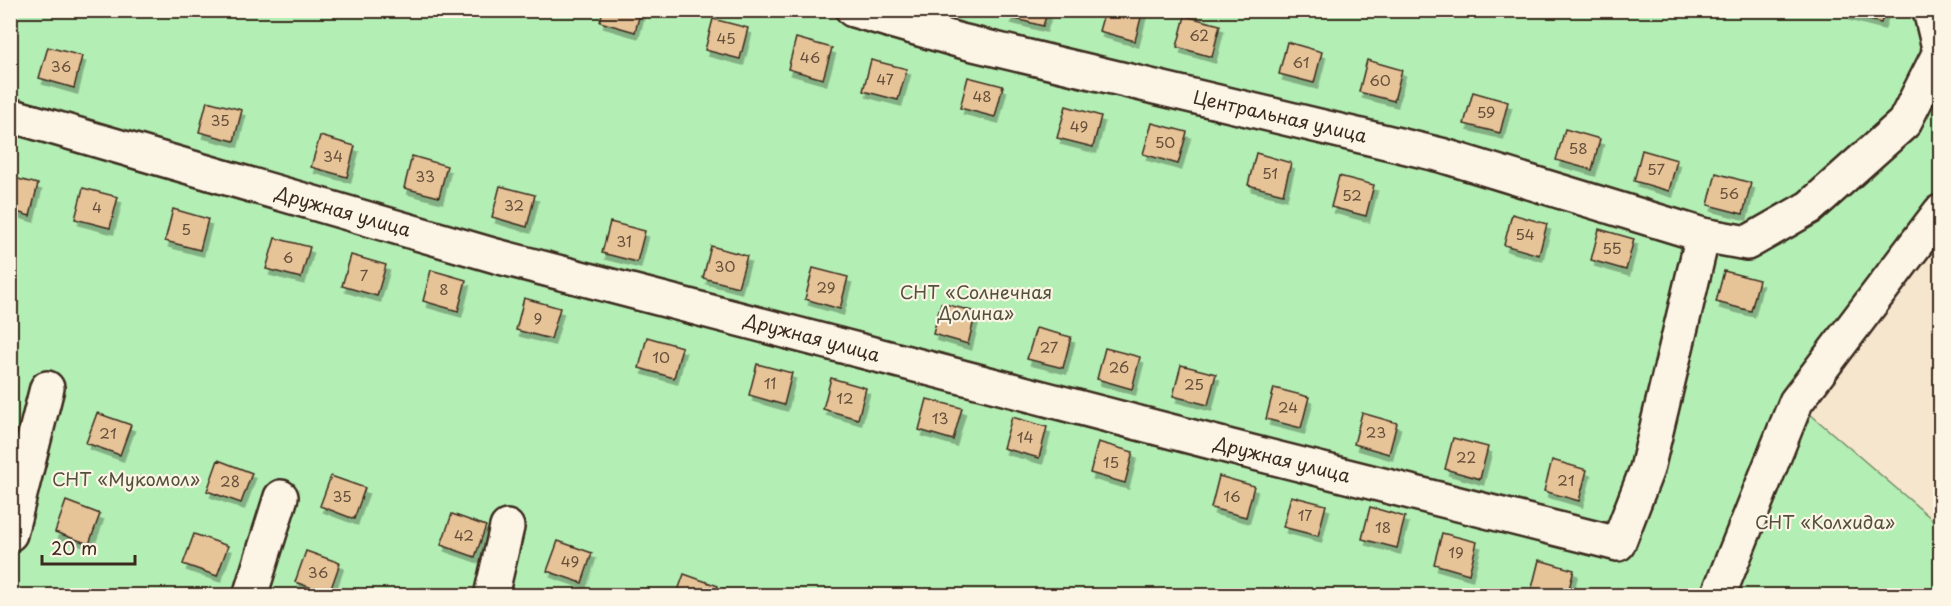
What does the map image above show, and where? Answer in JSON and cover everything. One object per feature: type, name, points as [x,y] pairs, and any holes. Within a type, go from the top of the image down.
[{"type":"street","name":"Центральная улица","points":[[853,10],[961,41],[1441,155],[1703,236],[1747,243],[1809,207],[1904,123],[1940,52],[1930,10]]},
{"type":"street","name":"Дружная улица","points":[[10,115],[496,256],[1231,447],[1618,544],[1647,469],[1703,236]]},
{"type":"street","points":[[1718,596],[1796,402],[1941,212]]},
{"type":"street","points":[[10,534],[47,388]]},
{"type":"street","points":[[250,596],[280,497]]},
{"type":"street","points":[[491,596],[507,527]]},
{"type":"green space","name":"СНТ «Солнечная Долина»","points":[[10,11],[1940,11],[1940,212],[1796,402],[1940,526],[1940,595],[11,595]]},
{"type":"building","points":[[603,10],[641,10],[635,32],[600,22]]},
{"type":"building","points":[[1010,10],[1048,10],[1043,26],[1008,17]]},
{"type":"building","points":[[1105,10],[1143,10],[1135,41],[1099,31]]},
{"type":"building","points":[[1847,10],[1885,10],[1881,23],[1846,14]]},
{"type":"building","points":[[1185,16],[1220,25],[1212,57],[1177,47]]},
{"type":"building","points":[[713,19],[748,28],[740,59],[705,50]]},
{"type":"building","points":[[796,38],[832,48],[823,79],[788,69]]},
{"type":"building","points":[[1287,42],[1322,52],[1314,83],[1279,74]]},
{"type":"building","points":[[48,47],[82,56],[74,88],[39,78]]},
{"type":"building","points":[[871,60],[907,69],[898,100],[863,91]]},
{"type":"building","points":[[1367,60],[1402,70],[1394,101],[1359,92]]},
{"type":"building","points":[[968,77],[1003,86],[995,117],[960,108]]},
{"type":"building","points":[[1473,92],[1508,102],[1500,133],[1464,124]]},
{"type":"building","points":[[207,101],[242,110],[234,141],[199,132]]},
{"type":"building","points":[[1066,106],[1101,116],[1093,147],[1057,138]]},
{"type":"building","points":[[1152,123],[1187,132],[1178,164],[1143,154]]},
{"type":"building","points":[[1565,129],[1600,139],[1592,170],[1556,160]]},
{"type":"building","points":[[320,136],[355,146],[347,177],[311,167]]},
{"type":"building","points":[[1642,150],[1677,160],[1669,191],[1634,181]]},
{"type":"building","points":[[1256,153],[1291,163],[1283,194],[1248,185]]},
{"type":"building","points":[[412,156],[447,166],[439,197],[404,188]]},
{"type":"building","points":[[1716,173],[1751,183],[1743,214],[1708,205]]},
{"type":"building","points":[[1339,176],[1374,185],[1366,216],[1331,207]]},
{"type":"building","points":[[10,177],[38,184],[30,216],[10,210]]},
{"type":"building","points":[[500,186],[535,195],[527,227],[492,217]]},
{"type":"building","points":[[83,188],[118,197],[110,228],[75,219]]},
{"type":"building","points":[[173,209],[208,219],[200,250],[165,241]]},
{"type":"building","points":[[1512,214],[1547,224],[1539,255],[1504,245]]},
{"type":"building","points":[[610,222],[645,231],[637,262],[602,253]]},
{"type":"building","points":[[1599,229],[1634,239],[1626,270],[1591,260]]},
{"type":"building","points":[[275,238],[310,247],[301,278],[266,269]]},
{"type":"building","points":[[711,246],[747,256],[738,287],[703,278]]},
{"type":"building","points":[[351,255],[386,265],[377,296],[342,286]]},
{"type":"building","points":[[813,268],[848,277],[840,309],[805,299]]},
{"type":"building","points":[[431,270],[466,280],[458,311],[423,301]]},
{"type":"building","points":[[1724,271],[1759,280],[1751,311],[1716,302]]},
{"type":"building","points":[[524,298],[560,308],[551,339],[516,330]]},
{"type":"building","points":[[941,303],[976,312],[968,344],[933,334]]},
{"type":"building","points":[[1036,328],[1071,337],[1063,368],[1027,359]]},
{"type":"building","points":[[647,337],[682,347],[674,378],[639,368]]},
{"type":"building","points":[[1105,348],[1140,357],[1132,389],[1097,379]]},
{"type":"building","points":[[757,364],[792,373],[784,405],[749,395]]},
{"type":"building","points":[[1181,365],[1216,374],[1208,405],[1173,396]]},
{"type":"building","points":[[831,378],[866,388],[858,419],[823,409]]},
{"type":"building","points":[[1274,388],[1309,397],[1301,428],[1266,419]]},
{"type":"building","points":[[927,399],[962,408],[953,440],[919,430]]},
{"type":"building","points":[[97,413],[131,425],[120,455],[86,443]]},
{"type":"building","points":[[1362,413],[1397,423],[1389,454],[1354,444]]},
{"type":"building","points":[[1012,417],[1047,427],[1039,458],[1003,448]]},
{"type":"building","points":[[1453,438],[1488,447],[1480,479],[1445,469]]},
{"type":"building","points":[[1098,442],[1133,452],[1125,483],[1090,473]]},
{"type":"building","points":[[218,460],[252,473],[241,503],[207,491]]},
{"type":"building","points":[[1552,460],[1587,470],[1579,501],[1544,491]]},
{"type":"building","points":[[331,476],[365,488],[354,519],[320,506]]},
{"type":"building","points":[[1219,476],[1254,486],[1246,517],[1211,508]]},
{"type":"building","points":[[1291,496],[1326,505],[1318,536],[1283,527]]},
{"type":"building","points":[[66,501],[100,514],[89,544],[55,532]]},
{"type":"building","points":[[1370,507],[1405,517],[1397,548],[1362,539]]},
{"type":"building","points":[[452,514],[486,526],[475,557],[441,545]]},
{"type":"building","points":[[1442,533],[1477,542],[1469,574],[1434,564]]},
{"type":"building","points":[[194,534],[228,546],[217,576],[183,564]]},
{"type":"building","points":[[558,541],[592,553],[582,583],[547,571]]},
{"type":"building","points":[[306,551],[340,563],[329,594],[295,582]]},
{"type":"building","points":[[1539,560],[1574,570],[1567,596],[1545,596],[1531,592]]},
{"type":"building","points":[[684,574],[718,586],[715,596],[676,596]]},
{"type":"building","points":[[423,588],[445,596],[420,596]]},
{"type":"park label","name":"СНТ «Мукомол»","points":[[126,480]]},
{"type":"park label","name":"СНТ «Колхида»","points":[[1825,523]]}]
